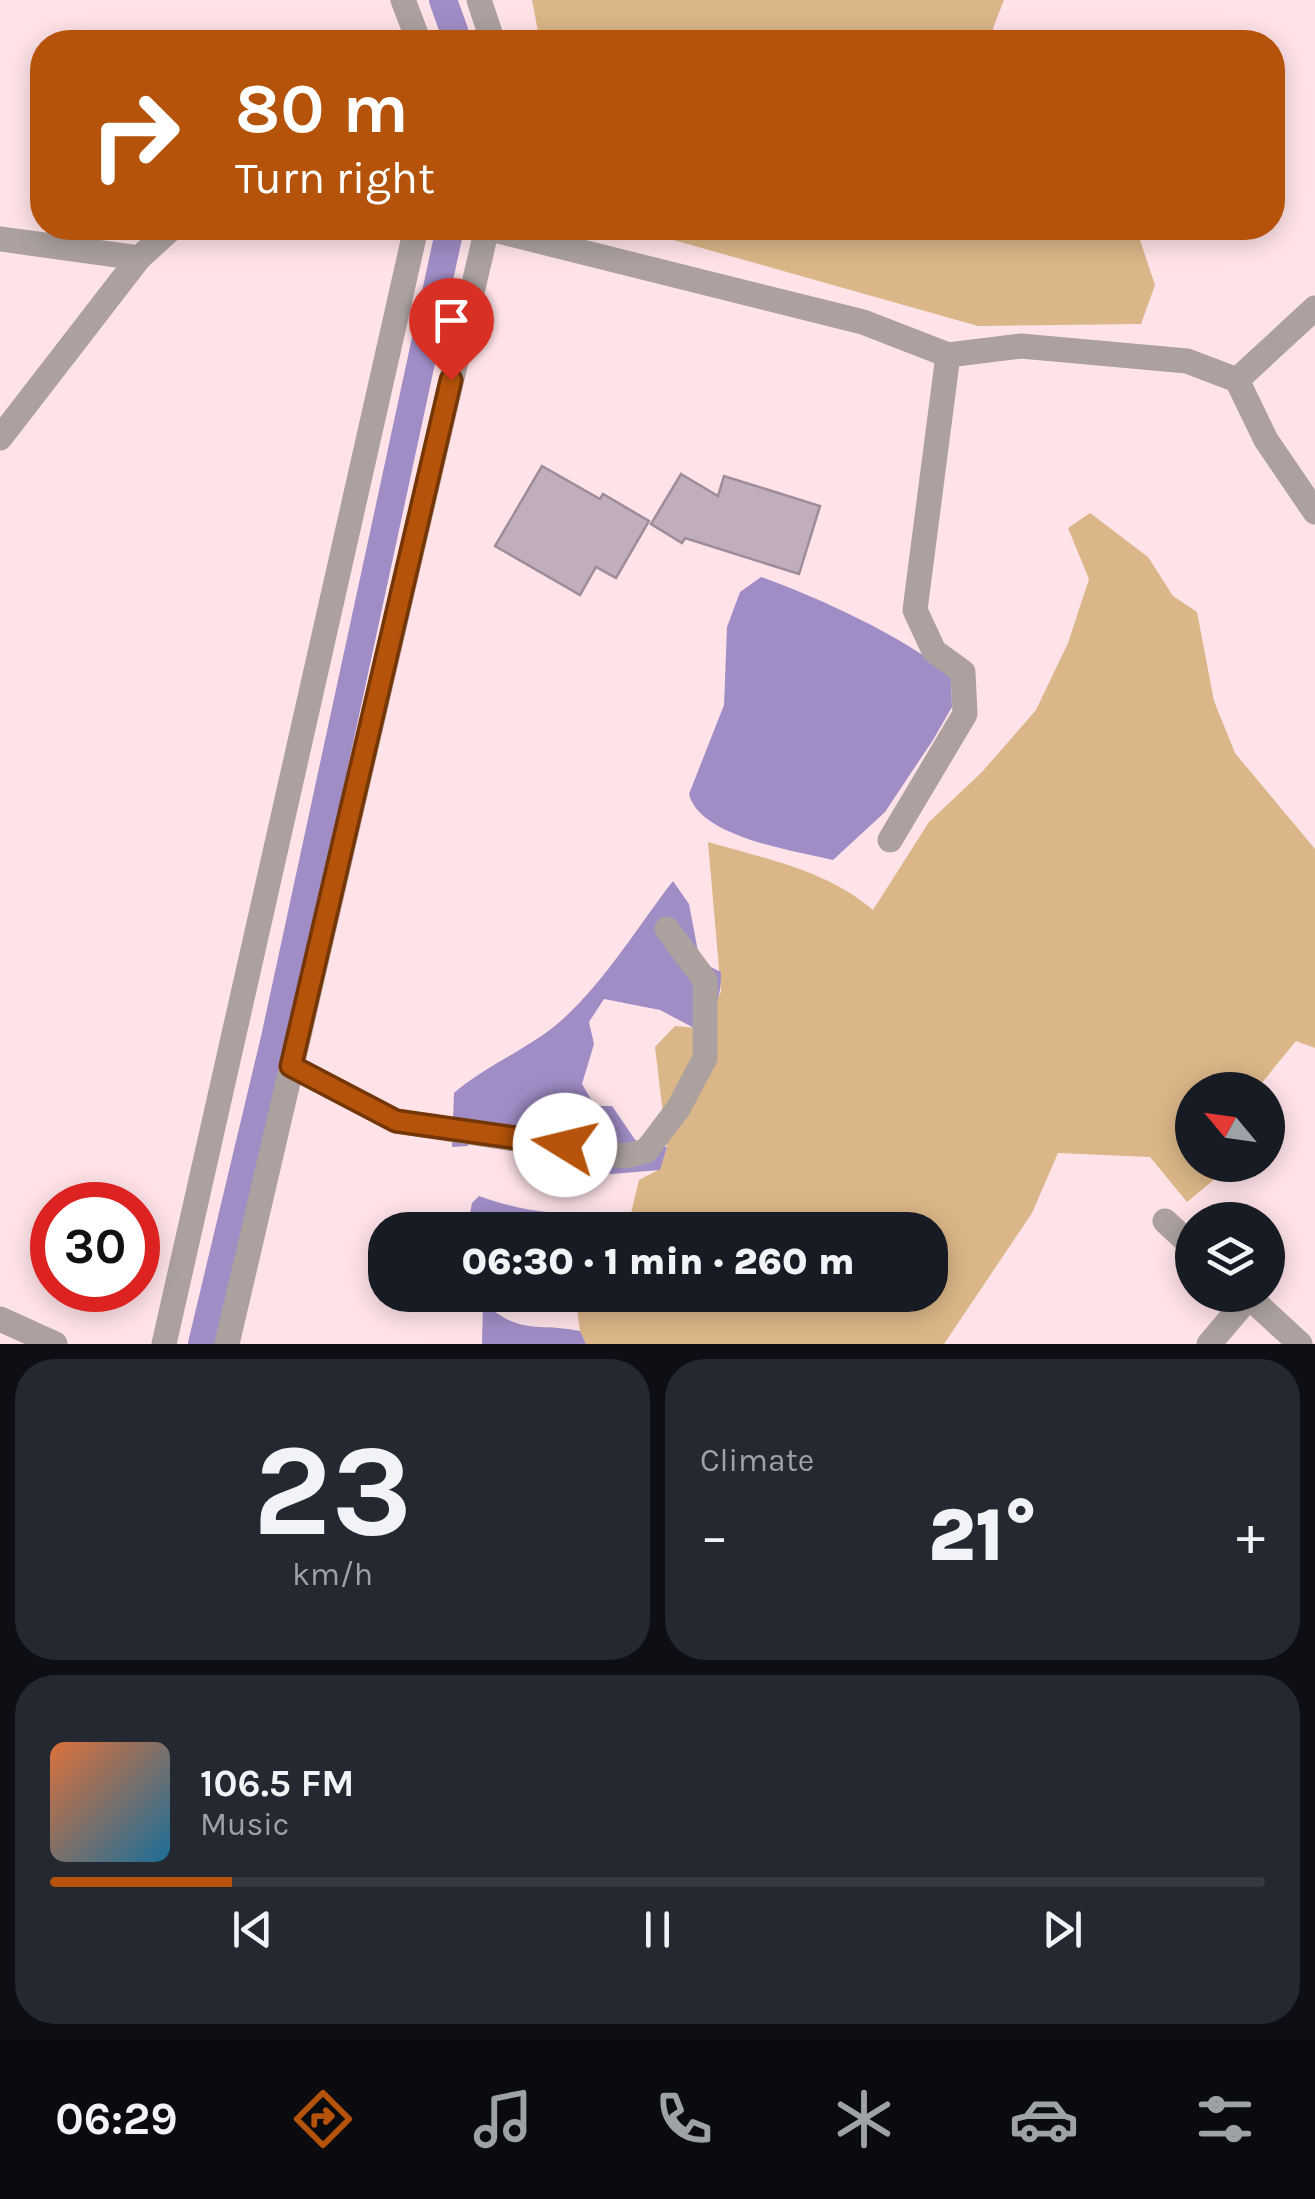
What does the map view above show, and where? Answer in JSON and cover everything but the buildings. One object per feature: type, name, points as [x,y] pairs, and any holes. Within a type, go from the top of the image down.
[{"type":"street","points":[[404,0],[414,30]]},
{"type":"street","points":[[479,0],[489,30]]},
{"type":"street","points":[[0,240],[139,258]]},
{"type":"street","points":[[0,438],[139,258],[159,240]]},
{"type":"street","points":[[164,1344],[413,240]]},
{"type":"street","points":[[227,1344],[483,240]]},
{"type":"street","points":[[534,240],[863,322],[948,355],[1021,346],[1188,360],[1237,380],[1266,440],[1315,512]]},
{"type":"street","points":[[1237,380],[1315,308]]},
{"type":"street","points":[[890,840],[964,714],[962,672],[934,650],[915,610],[948,355]]},
{"type":"street","points":[[291,1066],[396,1121],[626,1156],[646,1151],[678,1109],[706,1058],[705,980],[667,929]]},
{"type":"street","points":[[1165,1221],[1175,1230]]},
{"type":"street","points":[[1209,1344],[1235,1312]]},
{"type":"street","points":[[1265,1312],[1300,1344]]},
{"type":"street","points":[[0,1319],[56,1344]]},
{"type":"shaded area","points":[[532,0],[1004,0],[994,30],[538,30]]},
{"type":"shaded area","points":[[673,240],[1140,240],[1155,285],[1141,324],[978,326]]},
{"type":"shaded area","points":[[1090,513],[1148,557],[1173,596],[1197,612],[1214,701],[1235,753],[1315,849],[1315,1048],[1296,1041],[1271,1072],[1175,1072],[1175,1182],[1211,1182],[1187,1202],[1150,1157],[1058,1153],[1032,1213],[944,1344],[586,1344],[577,1312],[948,1312],[948,1212],[631,1212],[639,1180],[660,1169],[667,1147],[655,1047],[675,1026],[696,1028],[721,992],[708,842],[815,875],[873,910],[929,822],[982,772],[1036,710],[1068,643],[1089,579],[1068,528]]},
{"type":"shaded area","points":[[761,577],[860,619],[951,675],[952,707],[933,740],[885,812],[833,860],[750,840],[729,831],[696,809],[689,794],[724,705],[727,627],[740,592]]},
{"type":"shaded area","points":[[673,881],[689,904],[700,962],[721,972],[716,1004],[696,1029],[660,1010],[604,999],[589,1022],[594,1044],[582,1084],[595,1106],[612,1106],[638,1144],[667,1147],[660,1170],[611,1174],[536,1158],[497,1146],[471,1122],[468,1146],[452,1147],[454,1093],[544,1034],[572,1010]]},
{"type":"shaded area","points":[[479,1196],[548,1212],[470,1212]]},
{"type":"shaded area","points":[[483,1312],[495,1312],[519,1324],[580,1331],[586,1344],[482,1344]]},
{"type":"waterway","points":[[443,0],[454,30]]},
{"type":"waterway","points":[[202,1344],[275,1038],[447,240]]},
{"type":"route","points":[[451,380],[291,1066],[396,1121],[565,1145]]}]
